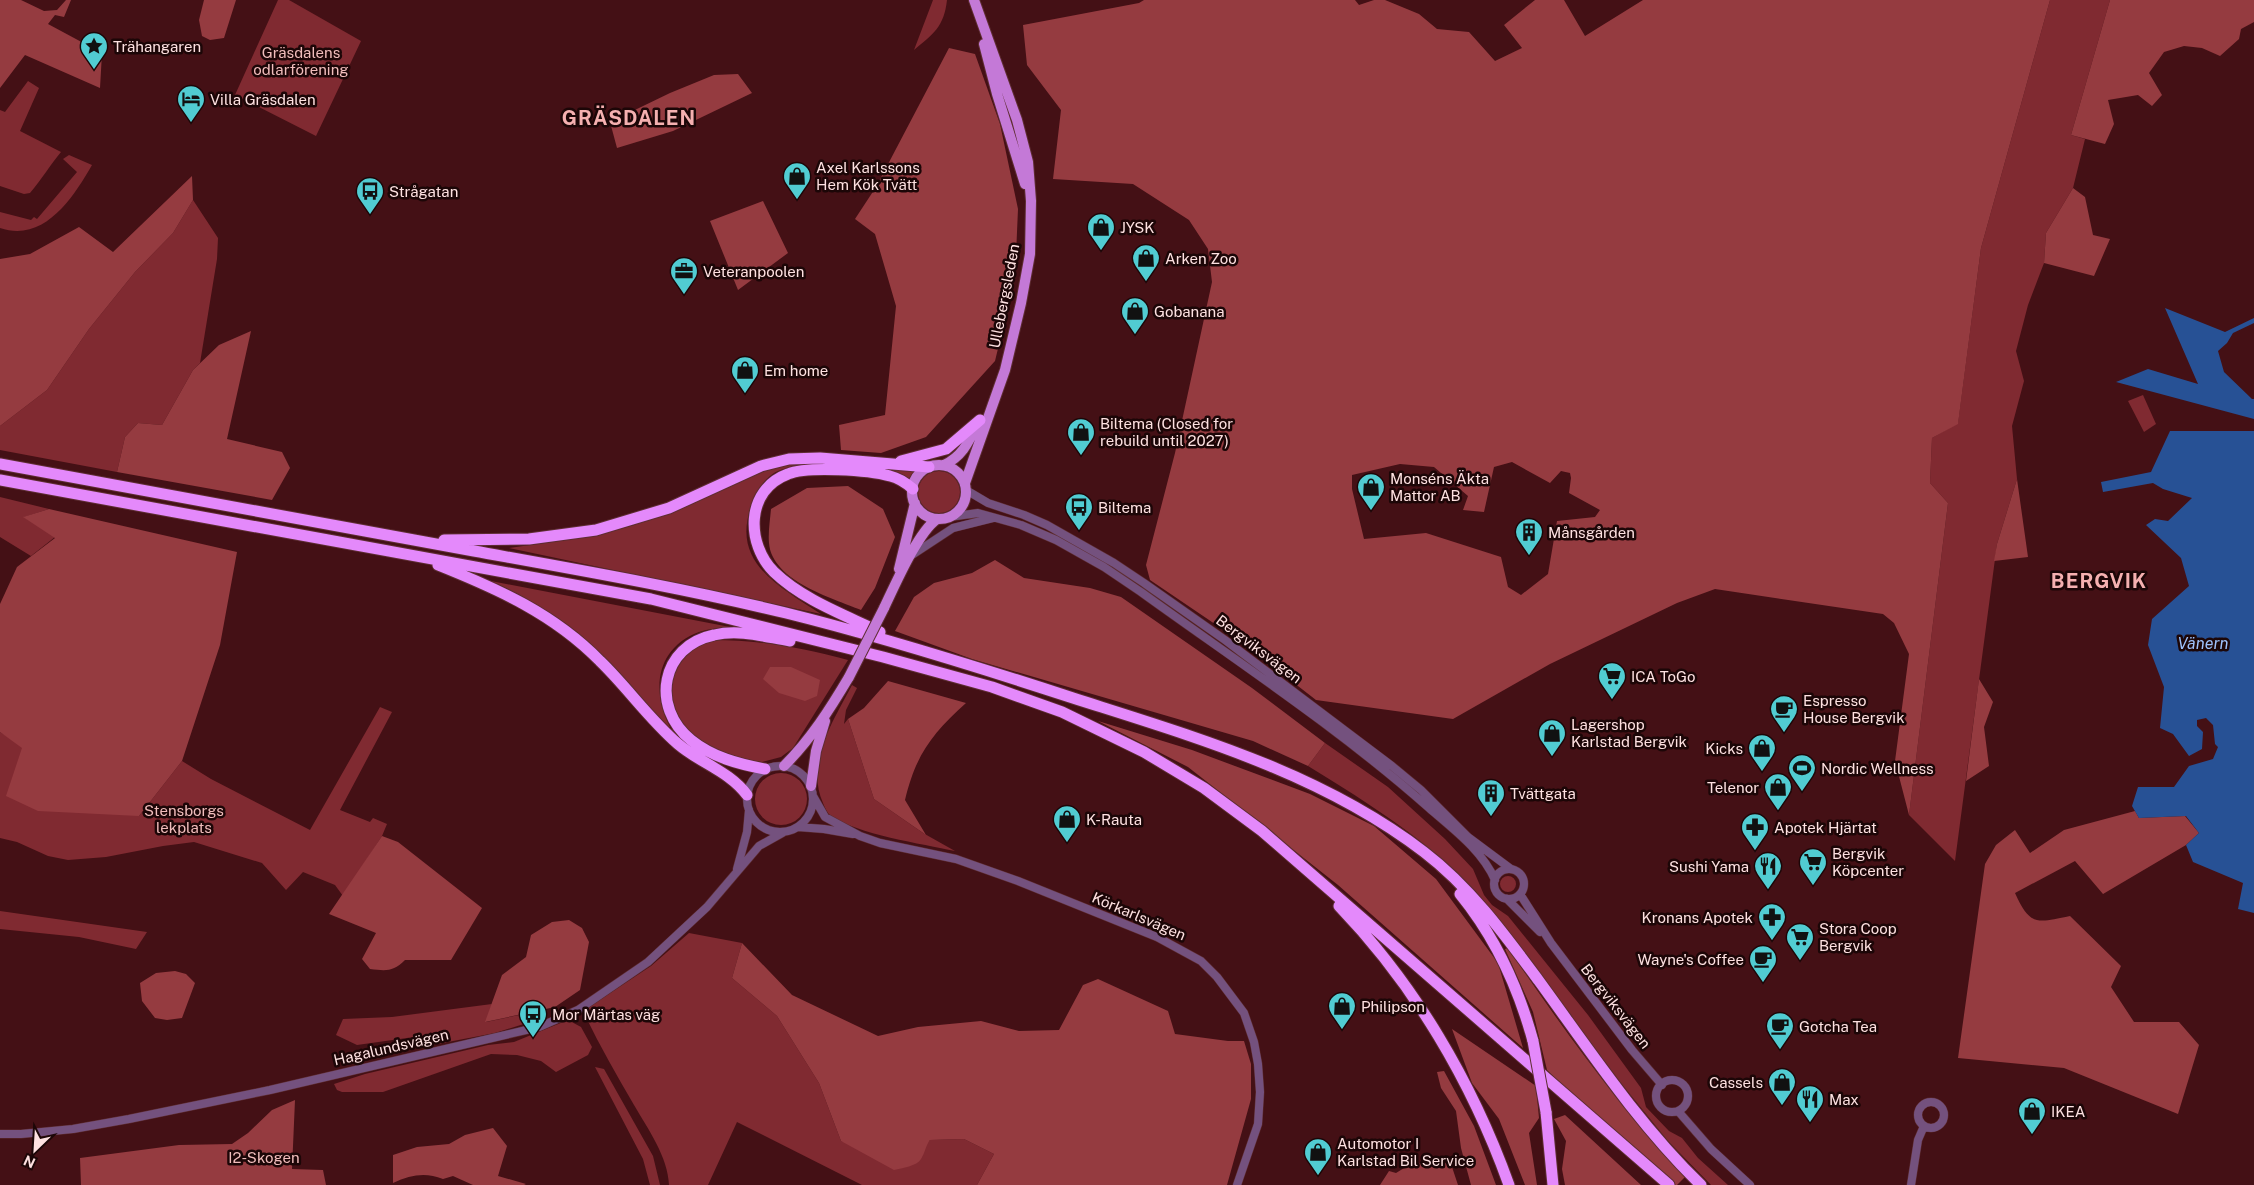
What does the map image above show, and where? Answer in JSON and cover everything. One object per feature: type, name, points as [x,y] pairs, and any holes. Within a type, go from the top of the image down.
[{"type":"highway","points":[[888,463],[925,456],[946,449],[980,420]]},
{"type":"highway","points":[[417,540],[529,539],[596,530],[669,508],[775,462],[804,458],[929,467]]},
{"type":"highway","points":[[0,464],[668,587],[783,612],[904,644],[1247,756],[1291,774],[1344,799],[1408,840],[1448,872],[1475,900],[1513,945],[1639,1116],[1701,1185]]},
{"type":"highway","points":[[904,644],[815,600],[785,581],[769,566],[758,549],[753,524],[758,501],[771,484],[788,474],[801,471],[864,472],[890,476],[905,482],[913,489]]},
{"type":"highway","points":[[0,480],[652,600],[897,661],[992,687],[1037,703],[1144,752],[1232,807],[1300,862],[1669,1185]]},
{"type":"highway","points":[[416,556],[522,602],[563,628],[599,660],[678,744],[730,778],[748,795]]},
{"type":"highway","points":[[765,770],[742,765],[713,755],[690,739],[674,723],[667,705],[667,677],[670,668],[682,650],[700,639],[714,634],[743,633],[897,661]]},
{"type":"highway","points":[[1408,840],[1458,890],[1488,931],[1512,978],[1533,1041],[1546,1112],[1553,1185]]},
{"type":"highway","points":[[1331,891],[1338,906],[1385,959],[1436,1033],[1480,1111],[1509,1185]]},
{"type":"main road","name":"Ullebergsleden","points":[[966,487],[1005,370],[1030,254],[1028,162],[974,0]]},
{"type":"main road","name":"Ullebergsleden","points":[[944,465],[958,458],[996,394]]},
{"type":"main road","points":[[784,766],[799,751],[828,713],[849,677],[912,555],[924,529],[937,519],[949,517],[962,506],[966,487],[957,471],[944,465],[929,467],[918,476],[913,489],[915,503],[901,562],[886,605]]},
{"type":"main road","points":[[915,503],[920,511],[937,519]]},
{"type":"main road","points":[[812,791],[816,750],[828,713]]},
{"type":"street","name":"Bergviksvägen","points":[[966,487],[988,504],[1024,515],[1047,525],[1114,562],[1144,583],[1225,640],[1392,766],[1421,790],[1468,837],[1511,869]]},
{"type":"street","name":"Bergviksvägen","points":[[949,517],[978,513],[1000,518],[1056,540],[1141,592],[1354,747],[1409,790],[1466,841],[1490,867],[1495,880]]},
{"type":"street","name":"Bergviksvägen","points":[[912,555],[954,528],[977,521],[1000,518]]},
{"type":"street","points":[[774,766],[784,766],[800,772],[812,791],[810,814],[798,827],[784,832],[773,831],[763,827],[754,820],[749,810],[748,795],[753,780],[765,770],[774,766]]},
{"type":"street","name":"Körkarlsvägen","points":[[812,791],[825,817],[860,836]]},
{"type":"street","name":"Hagalundsvägen","points":[[736,873],[747,832],[749,810]]},
{"type":"street","name":"Körkarlsvägen","points":[[798,827],[824,829],[860,836],[880,843],[956,859],[1018,881],[1157,937],[1200,961],[1217,977],[1244,1013],[1254,1042],[1258,1064],[1260,1092],[1258,1124],[1237,1185]]},
{"type":"street","name":"Hagalundsvägen","points":[[0,1134],[73,1129],[129,1119],[270,1090],[539,1027],[578,1010],[648,962],[688,927],[760,846],[784,832]]},
{"type":"street","points":[[1511,869],[1523,878],[1524,887],[1520,894],[1512,899],[1507,899],[1498,894],[1494,885],[1501,872],[1511,869]]},
{"type":"street","name":"Bergviksvägen","points":[[1520,894],[1551,943],[1632,1050],[1662,1085]]},
{"type":"street","name":"Bergviksvägen","points":[[1507,899],[1551,943]]},
{"type":"street","points":[[1673,1081],[1686,1088],[1687,1101],[1678,1111],[1668,1111],[1660,1105],[1656,1096],[1662,1085],[1673,1081]]},
{"type":"street","points":[[1678,1111],[1711,1149],[1750,1185]]},
{"type":"street","points":[[1911,1185],[1918,1140],[1924,1126]]},
{"type":"green space","points":[[0,0],[21,0],[44,11],[57,10],[66,0],[71,0],[64,17],[55,15],[48,24],[102,53],[100,88],[25,55],[0,88]]},
{"type":"green space","points":[[204,0],[236,0],[224,38],[210,40],[202,36],[199,20]]},
{"type":"green space","name":"Gräsdalens odlarförening","points":[[278,0],[289,0],[361,41],[316,136],[235,95]]},
{"type":"green space","points":[[933,0],[947,0],[943,17],[932,34],[914,50]]},
{"type":"green space","points":[[1144,0],[1355,0],[1359,5],[1374,0],[1385,0],[1419,14],[1437,29],[1469,32],[1495,61],[1522,48],[1504,25],[1535,0],[1564,0],[1585,36],[1643,0],[2050,0],[1981,248],[1958,424],[1932,438],[1930,483],[1948,503],[1909,815],[1895,761],[1909,654],[1894,623],[1883,614],[1715,589],[1677,603],[1550,664],[1453,719],[1316,700],[1240,641],[1150,580],[1146,565],[1175,453],[1212,282],[1208,249],[1189,220],[1133,184],[1053,179],[1061,110],[1027,65],[1023,25],[1139,3]],"holes":[[[1512,462],[1550,483],[1561,471],[1570,473],[1569,493],[1600,510],[1595,517],[1557,521],[1548,574],[1521,595],[1508,587],[1501,557],[1426,533],[1364,539],[1352,489],[1352,475],[1400,464],[1434,467],[1468,496],[1463,510],[1484,512],[1494,467]]]},
{"type":"green space","points":[[2050,0],[2110,0],[2071,135],[2085,139],[2073,188],[2046,233],[2044,263],[2028,305],[2016,351],[2024,381],[2012,426],[2017,479],[1997,544],[1955,861],[1909,815],[1948,503],[1930,483],[1932,438],[1958,423],[1981,248]]},
{"type":"green space","points":[[2110,0],[2254,0],[2254,22],[2241,29],[2239,39],[2220,56],[2202,48],[2184,46],[2164,52],[2149,73],[2162,95],[2152,106],[2138,95],[2108,100],[2114,124],[2105,144],[2071,135]]},
{"type":"green space","points":[[949,48],[975,54],[1000,124],[1018,209],[1015,278],[995,361],[926,437],[881,453],[841,450],[839,425],[885,415],[896,306],[875,234],[855,219],[876,187]]},
{"type":"green space","points":[[738,74],[752,93],[673,131],[617,148],[610,122],[670,93],[714,75]]},
{"type":"green space","points":[[28,81],[39,88],[20,131],[61,152],[30,193],[24,194],[0,186],[0,110],[5,112]]},
{"type":"green space","points":[[69,155],[92,165],[76,191],[55,215],[30,229],[16,231],[0,228],[0,212],[31,220],[34,217],[37,219],[77,172],[63,159]]},
{"type":"green space","points":[[192,176],[193,200],[173,233],[135,272],[89,329],[47,390],[0,426],[0,259],[30,254],[79,227],[113,252]]},
{"type":"green space","points":[[2073,188],[2085,197],[2093,235],[2110,239],[2094,276],[2044,263],[2046,233]]},
{"type":"green space","points":[[193,200],[218,238],[217,259],[200,363],[193,370],[162,425],[138,423],[125,437],[117,472],[0,450],[0,426],[47,390],[89,329],[135,272],[173,233]]},
{"type":"green space","points":[[763,201],[788,253],[738,290],[710,221]]},
{"type":"green space","points":[[251,331],[227,439],[282,452],[290,468],[272,500],[117,472],[125,437],[138,423],[162,425],[193,370],[219,345]]},
{"type":"green space","points":[[2143,395],[2156,424],[2144,432],[2128,401]]},
{"type":"green space","points":[[808,461],[915,470],[908,480],[830,468],[799,467],[784,469],[774,473],[760,488],[748,519],[747,538],[751,554],[760,568],[773,580],[821,614],[509,548],[594,536],[634,525],[764,470]]},
{"type":"green space","points":[[939,471],[954,477],[960,492],[954,507],[939,513],[924,507],[918,492],[924,477]]},
{"type":"green space","points":[[2017,479],[2028,557],[1994,561],[1997,544]]},
{"type":"green space","points":[[848,486],[883,509],[895,537],[875,588],[861,610],[820,594],[792,578],[781,568],[773,556],[769,543],[771,509],[807,488]]},
{"type":"green space","points":[[0,497],[49,509],[24,517],[55,537],[31,556],[0,537]]},
{"type":"green space","points":[[49,509],[237,552],[220,645],[182,761],[139,816],[38,811],[6,796],[22,748],[0,732],[0,604],[17,567],[55,538],[23,517]]},
{"type":"green space","points":[[995,560],[1024,578],[1090,588],[1121,597],[1252,688],[1325,743],[1308,766],[1253,741],[972,659],[895,631],[914,597],[934,583],[972,573]]},
{"type":"green space","points":[[491,581],[730,627],[699,632],[685,639],[674,648],[666,659],[659,685],[660,699],[670,727],[666,728],[606,659],[579,634],[538,605]]},
{"type":"green space","points":[[712,640],[747,641],[780,645],[848,660],[793,748],[781,757],[762,762],[730,758],[704,744],[678,723],[668,681],[675,665],[688,651]]},
{"type":"green space","points":[[770,667],[791,667],[820,680],[817,696],[805,701],[779,693],[763,679]]},
{"type":"green space","points":[[1979,679],[1993,702],[1984,727],[1989,766],[1966,781]]},
{"type":"green space","points":[[888,681],[966,703],[944,725],[927,746],[920,757],[909,784],[905,800],[926,835],[874,799],[848,719],[864,708]]},
{"type":"green space","points":[[852,685],[857,688],[846,710],[844,724],[848,719],[874,799],[923,833],[955,851],[873,833],[842,822],[827,812],[818,788],[817,772],[824,742],[830,727]]},
{"type":"green space","name":"Stensborgs lekplats","points":[[380,707],[392,712],[340,810],[370,822],[373,818],[387,824],[382,836],[343,896],[335,885],[303,872],[286,890],[262,863],[194,842],[106,857],[68,860],[48,856],[17,842],[0,838],[0,732],[139,816],[182,761],[211,779],[310,830]]},
{"type":"green space","points":[[1098,721],[1192,750],[1310,794],[1374,826],[1436,879],[1498,963],[1523,1048],[1338,885],[1188,767]]},
{"type":"green space","points":[[1325,743],[1388,787],[1445,839],[1473,869],[1484,895],[1492,905],[1508,916],[1588,1015],[1641,1088],[1646,1107],[1669,1131],[1682,1138],[1698,1158],[1728,1185],[1711,1185],[1668,1141],[1620,1082],[1570,1015],[1449,866],[1399,825],[1308,766]]},
{"type":"green space","points":[[776,773],[786,773],[800,780],[807,794],[807,804],[800,818],[786,825],[776,825],[766,821],[759,814],[755,804],[755,794],[759,784],[766,777]]},
{"type":"green space","points":[[2135,811],[2139,818],[2185,816],[2199,833],[2186,845],[2103,894],[2075,861],[2015,893],[2025,911],[2035,920],[2049,920],[2070,916],[2121,966],[2111,987],[2134,1022],[2179,1022],[2199,1045],[2178,1114],[2064,1068],[1958,1058],[1985,864],[1996,845],[2015,830],[2030,853],[2064,830]]},
{"type":"green space","points":[[382,836],[398,842],[482,908],[451,960],[405,960],[393,969],[370,969],[362,959],[376,933],[329,914]]},
{"type":"green space","points":[[1505,876],[1511,876],[1516,881],[1514,890],[1505,892],[1500,887],[1500,881]]},
{"type":"green space","points":[[0,911],[147,932],[136,949],[79,937],[0,929]]},
{"type":"green space","points":[[569,920],[582,928],[589,942],[580,990],[555,1007],[485,1022],[502,975],[526,957],[531,935],[552,922]]},
{"type":"green space","points":[[689,933],[742,943],[732,978],[777,1016],[819,1083],[841,1141],[922,1157],[923,1148],[930,1140],[964,1139],[994,1154],[977,1185],[862,1185],[737,1122],[708,1185],[669,1185],[668,1175],[661,1154],[583,1011],[651,966]]},
{"type":"green space","points":[[742,943],[792,995],[878,1036],[918,1027],[981,1021],[1019,1031],[1059,1030],[1083,985],[1098,979],[1168,1011],[1175,1034],[1228,1041],[1244,1041],[1251,1064],[1251,1099],[1227,1185],[977,1185],[994,1154],[964,1139],[930,1140],[919,1161],[894,1170],[841,1141],[819,1083],[777,1016],[732,978]]},
{"type":"green space","points":[[1508,948],[1592,1066],[1637,1123],[1685,1177],[1677,1185],[1674,1185],[1584,1107],[1547,1070],[1533,1012],[1505,949]]},
{"type":"green space","points":[[175,971],[186,974],[195,983],[182,1018],[167,1020],[155,1018],[142,1001],[140,983],[156,973]]},
{"type":"green space","points":[[492,1004],[486,1022],[538,1011],[530,1022],[495,1033],[427,1046],[421,1036],[357,1045],[336,1035],[343,1019],[392,1017]]},
{"type":"green space","points":[[568,1020],[581,1027],[592,1047],[588,1055],[556,1072],[541,1061],[517,1055],[491,1054],[383,1092],[342,1092],[337,1090],[334,1084],[365,1074],[488,1045],[514,1042]]},
{"type":"green space","points":[[1452,1029],[1536,1086],[1539,1118],[1529,1133],[1537,1185],[1525,1185],[1499,1119],[1472,1083]]},
{"type":"green space","points":[[595,1067],[604,1069],[653,1156],[660,1185],[650,1185],[643,1159]]},
{"type":"green space","points":[[1444,1071],[1474,1126],[1496,1185],[1471,1185],[1461,1148],[1456,1111],[1441,1088],[1437,1072]]},
{"type":"green space","name":"I2-Skogen","points":[[295,1100],[292,1169],[323,1170],[326,1185],[81,1185],[80,1158],[179,1145],[232,1144],[248,1133],[272,1110]]},
{"type":"green space","points":[[1565,1115],[1641,1185],[1565,1185],[1562,1169],[1566,1141],[1554,1119]]},
{"type":"green space","points":[[493,1128],[507,1146],[498,1176],[526,1184],[473,1185],[453,1176],[443,1179],[424,1175],[412,1176],[393,1183],[393,1155],[417,1147],[449,1144],[465,1135]]},
{"type":"green space","points":[[1436,1161],[1451,1164],[1458,1185],[1380,1185],[1389,1171],[1396,1173],[1409,1165]]},
{"type":"water","points":[[2165,308],[2225,332],[2254,318],[2254,323],[2233,333],[2227,343],[2218,351],[2224,372],[2254,399],[2254,419],[2116,382],[2148,369],[2198,384]]},
{"type":"water","name":"Vänern","points":[[2170,431],[2254,431],[2254,913],[2238,909],[2243,883],[2193,862],[2186,845],[2199,833],[2186,816],[2139,818],[2132,806],[2138,787],[2174,787],[2189,766],[2213,759],[2218,747],[2215,744],[2213,725],[2206,718],[2197,720],[2197,726],[2203,732],[2202,749],[2189,756],[2173,734],[2160,728],[2164,687],[2148,645],[2152,619],[2189,586],[2181,558],[2146,525],[2155,519],[2168,521],[2192,498],[2163,489],[2153,483],[2103,492],[2101,482],[2151,472]]},
{"type":"place","name":"Trähangaren","points":[[94,70]]},
{"type":"place","name":"Villa Gräsdalen","points":[[191,123]]},
{"type":"place","name":"Axel Karlssons Hem Kök Tvätt","points":[[797,200]]},
{"type":"place","name":"Strågatan","points":[[370,215]]},
{"type":"place","name":"JYSK","points":[[1101,251]]},
{"type":"place","name":"Arken Zoo","points":[[1146,282]]},
{"type":"place","name":"Veteranpoolen","points":[[684,295]]},
{"type":"place","name":"Gobanana","points":[[1135,335]]},
{"type":"place","name":"Em home","points":[[745,394]]},
{"type":"place","name":"Biltema (Closed for rebuild until 2027)","points":[[1081,456]]},
{"type":"place","name":"Monséns Äkta Mattor AB","points":[[1371,511]]},
{"type":"place","name":"Biltema","points":[[1079,531]]},
{"type":"place","name":"Månsgården","points":[[1529,556]]},
{"type":"place","name":"ICA ToGo","points":[[1612,700]]},
{"type":"place","name":"Espresso House Bergvik","points":[[1784,733]]},
{"type":"place","name":"Lagershop Karlstad Bergvik","points":[[1552,757]]},
{"type":"place","name":"Kicks","points":[[1762,772]]},
{"type":"place","name":"Nordic Wellness","points":[[1802,792]]},
{"type":"place","name":"Telenor","points":[[1778,811]]},
{"type":"place","name":"Tvättgata","points":[[1491,817]]},
{"type":"place","name":"K-Rauta","points":[[1067,843]]},
{"type":"place","name":"Apotek Hjärtat","points":[[1755,851]]},
{"type":"place","name":"Bergvik Köpcenter","points":[[1813,886]]},
{"type":"place","name":"Sushi Yama","points":[[1768,890]]},
{"type":"place","name":"Kronans Apotek","points":[[1772,941]]},
{"type":"place","name":"Stora Coop Bergvik","points":[[1800,961]]},
{"type":"place","name":"Wayne's Coffee","points":[[1763,983]]},
{"type":"place","name":"Philipson","points":[[1342,1030]]},
{"type":"place","name":"Mor Märtas väg","points":[[533,1038]]},
{"type":"place","name":"Gotcha Tea","points":[[1780,1050]]},
{"type":"place","name":"Cassels","points":[[1782,1106]]},
{"type":"place","name":"Max","points":[[1810,1123]]},
{"type":"place","name":"IKEA","points":[[2032,1135]]},
{"type":"place","name":"Automotor I Karlstad Bil Service","points":[[1318,1176]]},
{"type":"district","name":"GRÄSDALEN","points":[[629,118]]},
{"type":"district","name":"BERGVIK","points":[[2099,581]]}]
